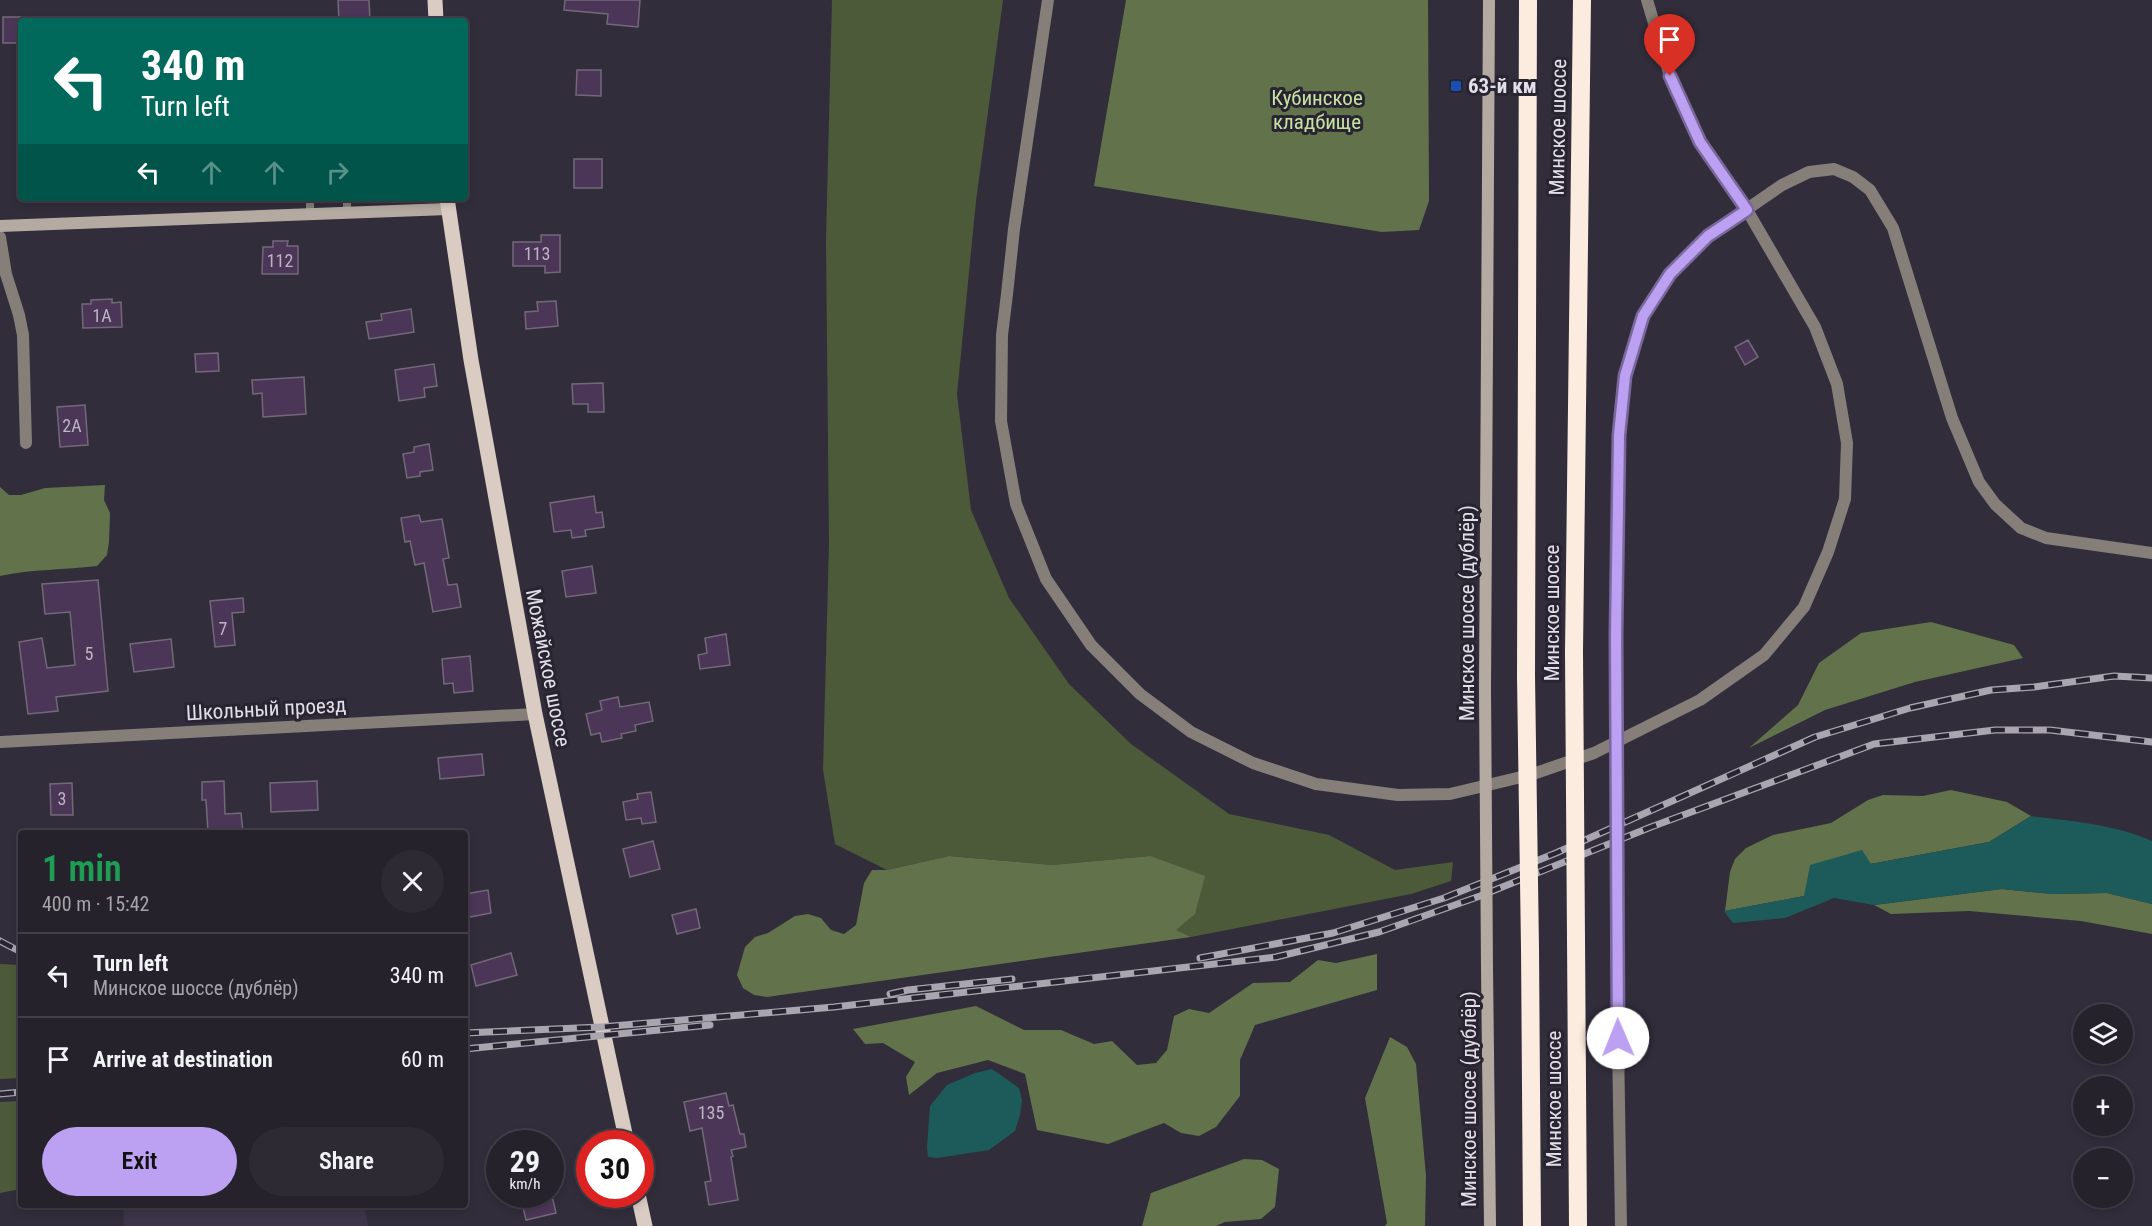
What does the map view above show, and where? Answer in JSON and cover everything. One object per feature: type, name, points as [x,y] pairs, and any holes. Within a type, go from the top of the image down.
[{"type":"highway","name":"Минское шоссе","points":[[1528,0],[1526,676],[1532,1226]]},
{"type":"highway","name":"Минское шоссе","points":[[1578,1226],[1574,652],[1582,0]]},
{"type":"main road","points":[[435,0],[436,18]]},
{"type":"main road","name":"Минское шоссе (дублёр)","points":[[1489,0],[1485,689],[1490,1226]]},
{"type":"main road","points":[[0,226],[347,214],[448,203]]},
{"type":"main road","name":"Можайское шоссе","points":[[448,203],[471,360],[535,714],[624,1130]]},
{"type":"main road","points":[[641,1208],[645,1226]]},
{"type":"street","points":[[1048,0],[1014,229],[1002,334],[1001,420],[1016,504],[1046,579],[1091,645],[1140,694],[1191,732],[1253,763],[1316,784],[1398,795],[1450,794],[1530,775],[1594,753],[1700,700],[1764,655],[1804,607],[1828,552],[1845,499],[1847,443],[1837,384],[1815,327],[1747,210],[1700,142],[1670,76],[1647,0]]},
{"type":"street","points":[[1621,1226],[1616,920],[1619,435],[1625,376],[1643,316],[1670,274],[1708,236],[1782,185],[1809,172],[1834,169],[1853,177],[1870,190],[1893,228],[1952,417],[1979,482],[1995,504],[2021,528],[2046,538],[2152,553]]},
{"type":"street","points":[[0,237],[6,274],[23,335],[26,442]]},
{"type":"street","name":"Школьный проезд","points":[[0,742],[535,714]]},
{"type":"lane","points":[[310,201],[310,215]]},
{"type":"lane","points":[[346,201],[347,214]]},
{"type":"shaded area","points":[[832,0],[1003,0],[976,201],[957,394],[971,510],[1009,598],[1069,684],[1131,744],[1229,814],[1329,835],[1395,870],[1453,862],[1451,881],[1411,894],[1191,937],[1176,931],[1150,856],[1052,865],[949,856],[887,870],[835,844],[823,770],[829,544],[826,239]]},
{"type":"shaded area","points":[[2031,816],[2108,827],[2152,841],[2152,904],[2107,893],[2052,894],[2002,889],[1874,905],[1834,898],[1785,918],[1733,923],[1724,911],[1804,896],[1810,865],[1862,850],[1871,864],[1989,842]]},
{"type":"shaded area","points":[[0,964],[18,965],[18,1078],[0,1079]]},
{"type":"shaded area","points":[[992,1069],[1019,1088],[1022,1100],[1015,1131],[989,1150],[937,1158],[928,1157],[930,1106],[947,1085],[975,1073]]},
{"type":"shaded area","points":[[18,1101],[18,1190],[0,1193],[0,1102]]},
{"type":"shaded area","points":[[123,1208],[365,1208],[368,1226],[124,1226]]},
{"type":"green space","name":"Кубинское кладбище","points":[[1126,0],[1428,0],[1429,201],[1419,230],[1382,232],[1094,186]]},
{"type":"green space","points":[[105,485],[104,500],[110,513],[109,542],[107,555],[97,566],[0,576],[0,487],[9,495],[21,495],[45,488]]},
{"type":"green space","points":[[1931,622],[2014,645],[2023,658],[1915,682],[1825,710],[1749,748],[1798,705],[1819,663],[1861,633]]},
{"type":"green space","points":[[1951,790],[2007,802],[2031,816],[1989,842],[1870,864],[1804,896],[1725,911],[1730,872],[1735,859],[1746,848],[1773,835],[1831,823],[1868,800],[1883,795],[1923,796]]},
{"type":"green space","points":[[949,856],[1052,865],[1150,856],[1205,876],[1195,914],[1176,930],[1191,937],[767,997],[754,995],[743,988],[737,975],[745,947],[755,937],[768,933],[795,916],[808,914],[821,918],[831,930],[844,934],[856,925],[864,883],[872,870],[887,870]]},
{"type":"green space","points":[[2002,889],[2052,894],[2107,893],[2152,904],[2152,934],[2081,921],[1969,911],[1891,914],[1874,905]]},
{"type":"green space","points":[[1377,954],[1377,990],[1255,1025],[1240,1060],[1240,1096],[1216,1127],[1199,1136],[1181,1133],[1164,1123],[1108,1144],[1037,1130],[1025,1074],[988,1060],[937,1073],[909,1095],[906,1077],[915,1062],[883,1043],[865,1044],[853,1029],[976,1006],[1024,1030],[1061,1030],[1094,1044],[1112,1041],[1137,1065],[1156,1063],[1167,1050],[1174,1016],[1189,1009],[1209,1013],[1253,983],[1290,982],[1318,960],[1336,963]]},
{"type":"green space","points":[[1390,1037],[1407,1047],[1416,1064],[1426,1176],[1425,1226],[1385,1226],[1387,1223],[1365,1098]]},
{"type":"green space","points":[[1244,1159],[1262,1160],[1279,1169],[1275,1207],[1261,1219],[1225,1222],[1216,1226],[1142,1226],[1151,1193]]},
{"type":"building","points":[[338,0],[369,0],[370,18],[339,18]]},
{"type":"building","points":[[565,0],[640,0],[638,27],[607,24],[608,14],[564,10]]},
{"type":"building","points":[[3,17],[21,17],[18,18],[18,43],[3,43]]},
{"type":"building","points":[[577,70],[601,70],[601,96],[576,95]]},
{"type":"building","points":[[574,159],[602,159],[602,188],[574,188]]},
{"type":"building","points":[[541,235],[560,235],[560,272],[545,273],[545,266],[513,266],[513,242],[541,242]]},
{"type":"building","points":[[273,241],[288,241],[287,246],[298,246],[298,274],[262,274],[263,247],[273,247]]},
{"type":"building","points":[[112,299],[112,303],[121,302],[122,327],[83,328],[82,304],[91,304],[91,300]]},
{"type":"building","points":[[556,301],[558,326],[526,329],[525,312],[538,311],[537,302]]},
{"type":"building","points":[[411,309],[414,332],[369,339],[366,322],[382,320],[381,314]]},
{"type":"building","points":[[1748,340],[1758,357],[1745,365],[1735,347]]},
{"type":"building","points":[[218,353],[219,371],[196,372],[195,354]]},
{"type":"building","points":[[434,364],[437,386],[424,388],[425,397],[399,401],[395,370]]},
{"type":"building","points":[[304,377],[306,414],[263,417],[262,393],[253,394],[252,380]]},
{"type":"building","points":[[603,383],[604,412],[588,412],[588,404],[573,404],[572,384]]},
{"type":"building","points":[[85,405],[88,445],[60,447],[57,407]]},
{"type":"building","points":[[429,444],[433,470],[420,472],[420,476],[407,478],[403,454],[414,452],[414,447]]},
{"type":"building","points":[[594,496],[596,513],[602,512],[604,527],[585,530],[586,536],[572,538],[571,530],[554,532],[550,503]]},
{"type":"building","points":[[419,515],[421,522],[442,519],[449,558],[443,559],[448,585],[457,584],[461,607],[433,612],[424,563],[415,565],[410,541],[405,542],[401,518]]},
{"type":"building","points":[[592,566],[596,593],[566,597],[562,571]]},
{"type":"building","points":[[98,580],[108,691],[56,697],[58,711],[28,714],[19,642],[42,638],[47,668],[75,665],[70,612],[45,614],[42,584]]},
{"type":"building","points":[[243,598],[244,612],[232,613],[235,645],[215,647],[210,601]]},
{"type":"building","points":[[726,634],[730,665],[700,669],[698,655],[707,653],[705,638]]},
{"type":"building","points":[[171,639],[174,667],[134,672],[130,644]]},
{"type":"building","points":[[470,656],[473,691],[454,693],[453,683],[444,684],[442,659]]},
{"type":"building","points":[[618,697],[620,707],[649,702],[653,721],[635,725],[636,731],[621,734],[622,738],[602,742],[600,733],[591,735],[586,714],[602,710],[600,701]]},
{"type":"building","points":[[482,754],[484,775],[440,779],[438,758]]},
{"type":"building","points":[[224,781],[225,814],[241,813],[243,830],[208,830],[206,800],[202,800],[202,782]]},
{"type":"building","points":[[317,781],[318,810],[271,812],[270,783]]},
{"type":"building","points":[[72,783],[73,815],[51,815],[50,784]]},
{"type":"building","points":[[651,792],[656,822],[642,824],[641,818],[626,820],[623,802],[638,799],[637,794]]},
{"type":"building","points":[[653,841],[660,869],[630,877],[623,849]]},
{"type":"building","points":[[488,890],[491,913],[468,917],[468,893]]},
{"type":"building","points":[[696,909],[700,928],[677,934],[672,915]]},
{"type":"building","points":[[511,953],[517,975],[476,986],[471,965]]},
{"type":"building","points":[[726,1093],[729,1106],[733,1105],[740,1134],[744,1134],[746,1147],[731,1150],[738,1200],[709,1205],[705,1182],[711,1181],[702,1128],[690,1131],[684,1102]]},
{"type":"building","points":[[523,1208],[555,1208],[556,1213],[526,1220]]},
{"type":"railway","points":[[1200,958],[1333,933],[1444,898],[1556,853],[1815,737],[1910,708],[1991,690],[2034,687],[2114,676],[2152,678]]},
{"type":"railway","points":[[468,1033],[601,1027],[834,1007],[1276,957],[1379,932],[1480,896],[1651,827],[1874,744],[1995,730],[2050,730],[2152,742]]},
{"type":"railway","points":[[0,941],[18,950]]},
{"type":"railway","points":[[890,994],[1012,979]]},
{"type":"railway","points":[[468,1049],[710,1025]]},
{"type":"railway","points":[[0,1094],[18,1092]]},
{"type":"place","name":"63-й км","points":[[1456,86]]},
{"type":"route","points":[[1618,1038],[1616,636],[1619,435],[1625,376],[1643,316],[1670,274],[1708,236],[1747,210],[1700,142],[1670,76]]}]
